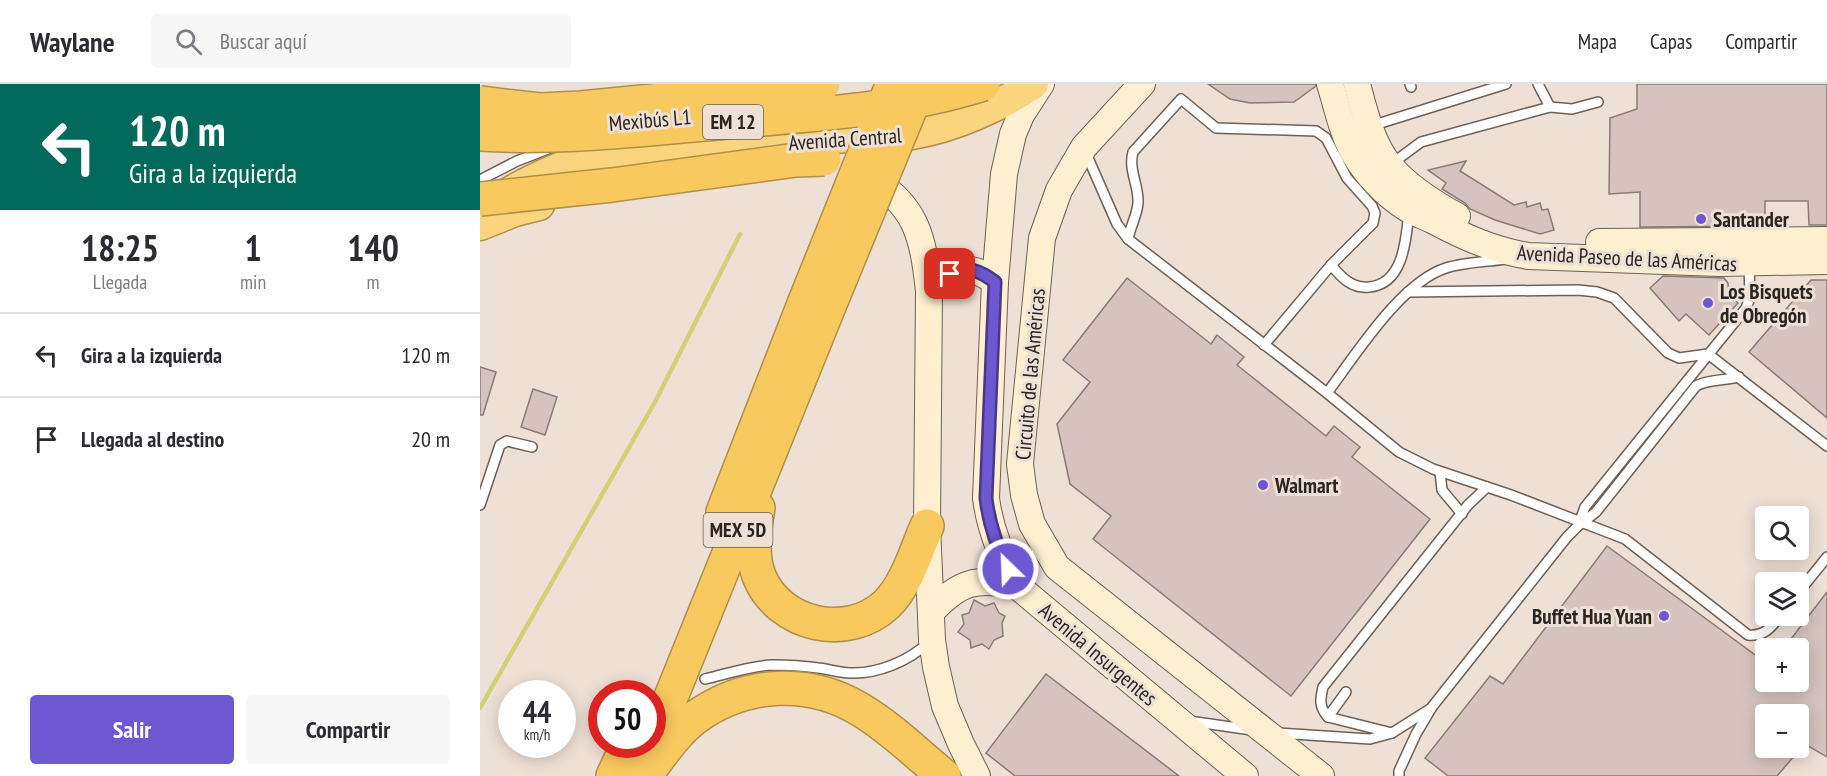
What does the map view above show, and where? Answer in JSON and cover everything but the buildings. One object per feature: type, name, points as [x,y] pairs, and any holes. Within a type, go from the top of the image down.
[{"type":"highway","points":[[480,122],[496,84]]},
{"type":"highway","name":"EM 12","points":[[480,103],[540,110],[581,108],[823,84]]},
{"type":"highway","name":"MEX 5D","points":[[666,712],[726,559],[768,462],[815,310],[893,84]]},
{"type":"highway","name":"MEX 5D","points":[[657,680],[815,310],[921,84]]},
{"type":"highway","name":"EM 12","points":[[480,134],[538,136],[581,134],[828,114],[921,100],[983,84]]},
{"type":"highway","name":"Avenida Central","points":[[480,210],[538,176],[583,160],[846,137],[913,134],[964,120],[1033,84]]},
{"type":"highway","points":[[480,199],[612,185],[796,160],[846,164],[877,137]]},
{"type":"highway","name":"Avenida Central","points":[[480,225],[537,205],[819,171],[841,172],[846,164]]},
{"type":"highway","points":[[768,462],[754,525],[755,561],[759,577],[778,603],[794,615],[810,622],[843,625],[872,615],[886,604],[902,582],[927,526]]},
{"type":"highway","points":[[645,776],[671,741],[696,718],[740,695],[766,688],[798,687],[831,695],[861,710],[944,776]]},
{"type":"highway","points":[[613,776],[621,758]]},
{"type":"highway","name":"MEX 5D","points":[[639,776],[646,758]]},
{"type":"main road","name":"Avenida Insurgentes","points":[[1041,84],[1012,134],[1004,174],[995,282],[986,498],[989,520],[1000,554],[1016,585],[1245,776]]},
{"type":"main road","name":"Circuito de las Américas","points":[[1142,84],[1084,147],[1059,190],[1042,237],[1020,464],[1024,495],[1032,524],[1057,567],[1321,776]]},
{"type":"main road","name":"Avenida Paseo de las Américas","points":[[1330,84],[1384,175],[1409,209],[1463,237],[1504,252],[1528,256],[1749,263],[1827,261]]},
{"type":"main road","name":"Avenida Paseo de las Américas","points":[[1357,84],[1358,131]]},
{"type":"main road","points":[[846,164],[885,186],[912,217],[920,234],[926,260],[929,291],[927,526],[932,640],[945,706],[977,776]]},
{"type":"main road","name":"Avenida Paseo de las Américas","points":[[1384,175],[1417,190],[1439,206],[1490,233],[1517,240],[1541,242],[1827,240]]},
{"type":"main road","points":[[929,291],[938,281],[960,270],[970,268],[982,272],[995,282]]},
{"type":"main road","points":[[932,611],[947,595],[970,583],[992,581],[1016,585]]},
{"type":"lane","name":"Mexibús L1","points":[[480,180],[517,160],[567,144],[843,121],[900,113],[922,107],[968,84]]},
{"type":"lane","points":[[1358,131],[1506,84]]},
{"type":"lane","points":[[1538,84],[1550,106]]},
{"type":"lane","points":[[1128,239],[1138,204],[1130,161],[1133,152],[1181,99],[1216,128],[1316,131],[1326,138],[1347,178],[1372,206],[1375,213],[1373,223],[1331,264],[1264,345]]},
{"type":"lane","points":[[1384,175],[1421,142],[1550,106],[1572,109],[1598,102]]},
{"type":"lane","points":[[1084,147],[1118,224],[1128,239],[1327,393],[1399,452],[1440,472],[1487,487],[1580,524],[1625,539],[1748,634],[1757,636],[1769,631],[1773,626]]},
{"type":"lane","points":[[1331,264],[1341,277],[1359,288],[1380,286],[1391,278],[1399,265],[1407,237],[1409,209]]},
{"type":"lane","points":[[1327,393],[1396,303],[1419,282],[1445,268],[1528,256]]},
{"type":"lane","points":[[1580,524],[1585,507],[1746,308],[1750,298],[1749,263]]},
{"type":"lane","points":[[1408,292],[1578,290],[1598,292],[1614,298],[1668,353],[1679,358],[1708,354],[1827,446]]},
{"type":"lane","points":[[1399,776],[1399,771],[1416,734],[1432,707],[1580,524],[1596,512],[1696,386],[1703,382],[1725,381],[1739,377]]},
{"type":"lane","points":[[480,504],[500,445],[512,441],[532,447]]},
{"type":"lane","points":[[1440,472],[1442,490],[1462,514]]},
{"type":"lane","points":[[1392,733],[1328,717],[1322,710],[1320,700],[1323,687],[1462,514],[1487,487]]},
{"type":"lane","points":[[1809,579],[1827,557]]},
{"type":"lane","points":[[705,679],[772,665],[819,668],[848,674],[867,673],[890,666],[918,653],[932,640]]},
{"type":"lane","points":[[1328,717],[1346,692]]},
{"type":"lane","points":[[1175,719],[1268,732],[1370,739],[1392,733],[1432,707]]},
{"type":"waterway","points":[[480,708],[655,402],[740,234]]},
{"type":"place","name":"Santander","points":[[1701,219]]},
{"type":"place","name":"Los Bisquets de Obregón","points":[[1708,303]]},
{"type":"place","name":"Walmart","points":[[1263,485]]},
{"type":"place","name":"Buffet Hua Yuan","points":[[1664,616]]},
{"type":"route","points":[[950,274],[970,268],[982,272],[995,282],[986,498],[989,520],[1000,554],[1008,569]]}]
